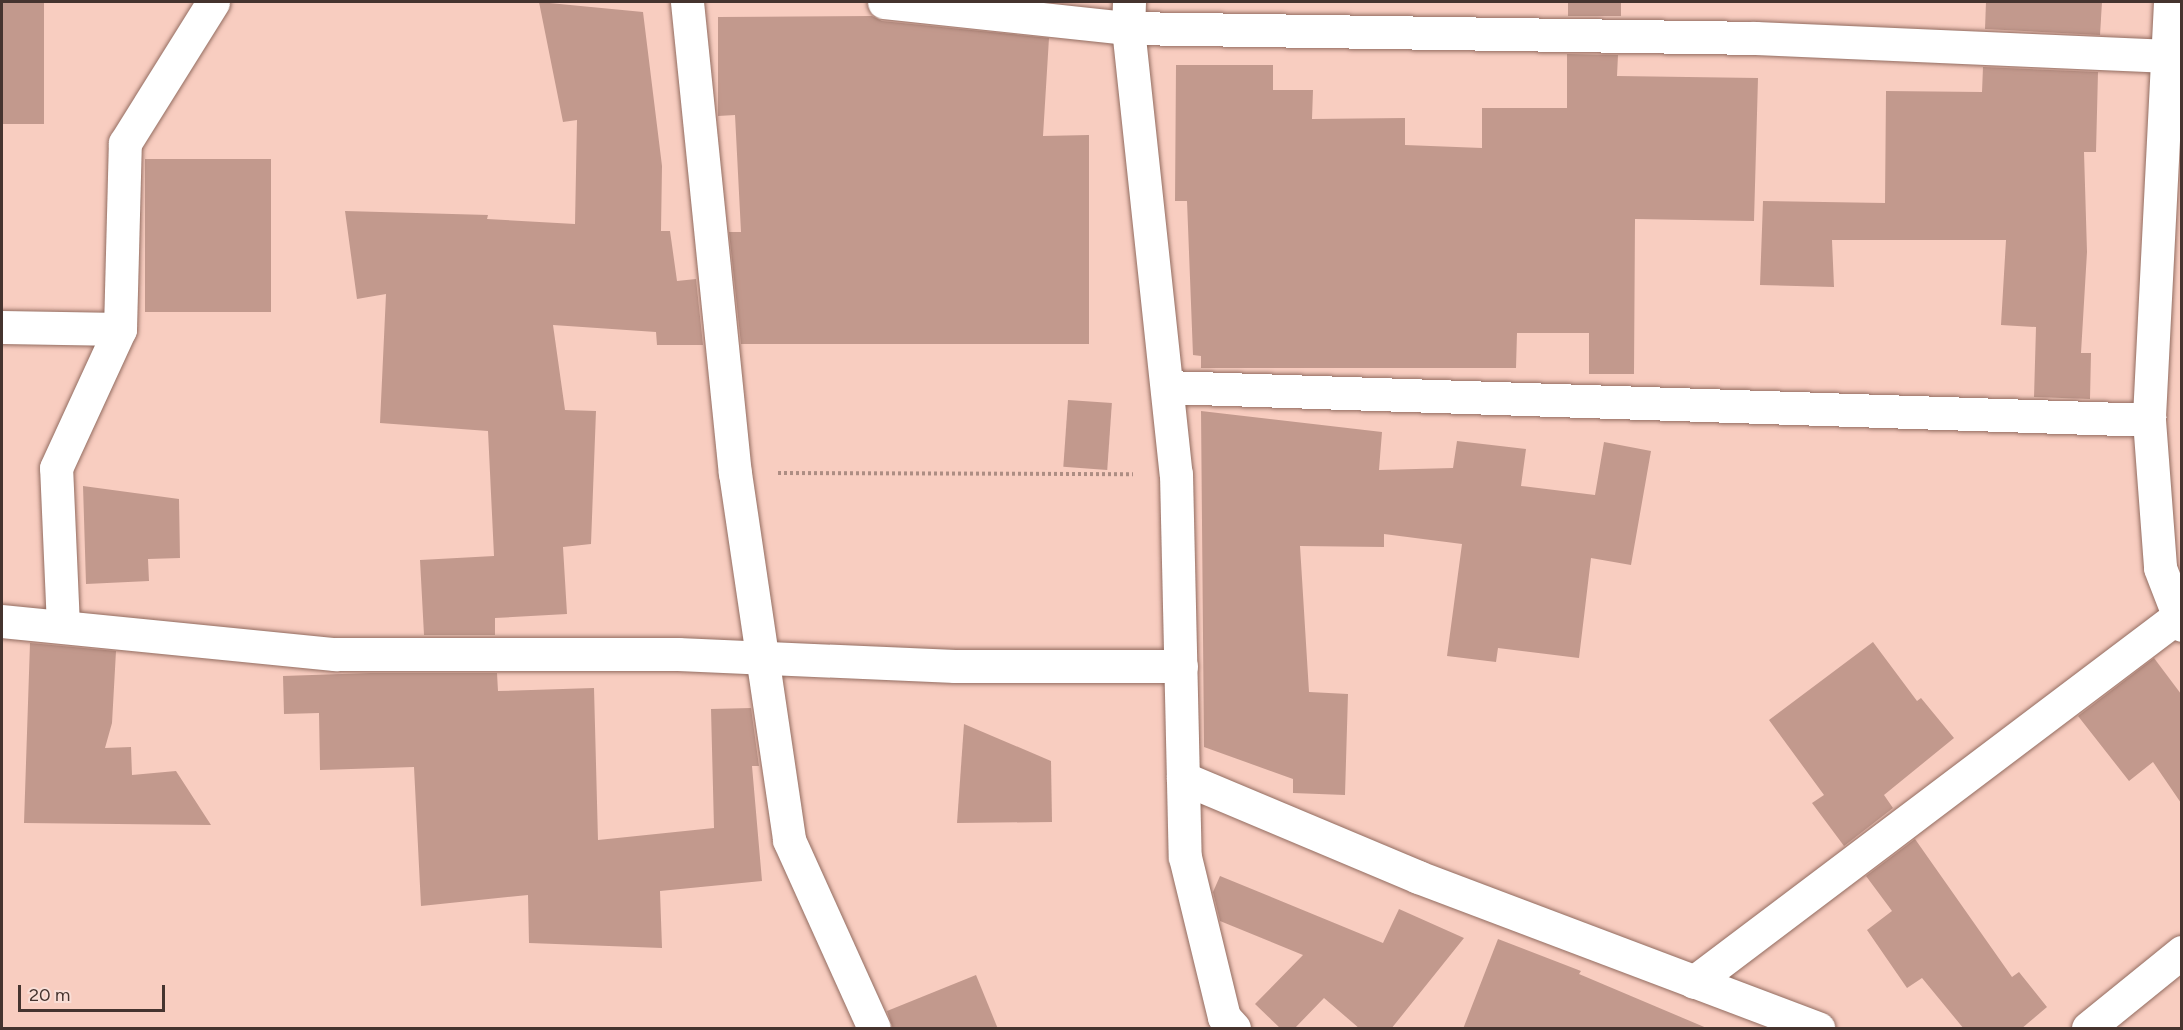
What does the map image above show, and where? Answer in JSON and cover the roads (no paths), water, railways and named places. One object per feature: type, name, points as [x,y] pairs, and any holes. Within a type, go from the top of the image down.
[{"type":"street","points":[[63,626],[56,468],[120,329],[125,143],[213,2]]},
{"type":"street","points":[[687,2],[735,473],[789,840],[874,1029]]},
{"type":"street","points":[[884,2],[1128,15],[1755,38],[2176,57]]},
{"type":"street","points":[[1694,982],[2179,621],[2160,568],[2149,420],[2176,57],[2170,2]]},
{"type":"street","points":[[1128,15],[1176,474],[1185,857],[1223,1025]]},
{"type":"street","points":[[2,327],[120,329]]},
{"type":"street","points":[[1167,387],[2149,420]]},
{"type":"street","points":[[2,621],[336,654],[678,654],[955,666],[1181,666]]},
{"type":"street","points":[[1183,778],[1418,877],[1818,1029]]},
{"type":"street","points":[[2088,1029],[2181,952]]}]
